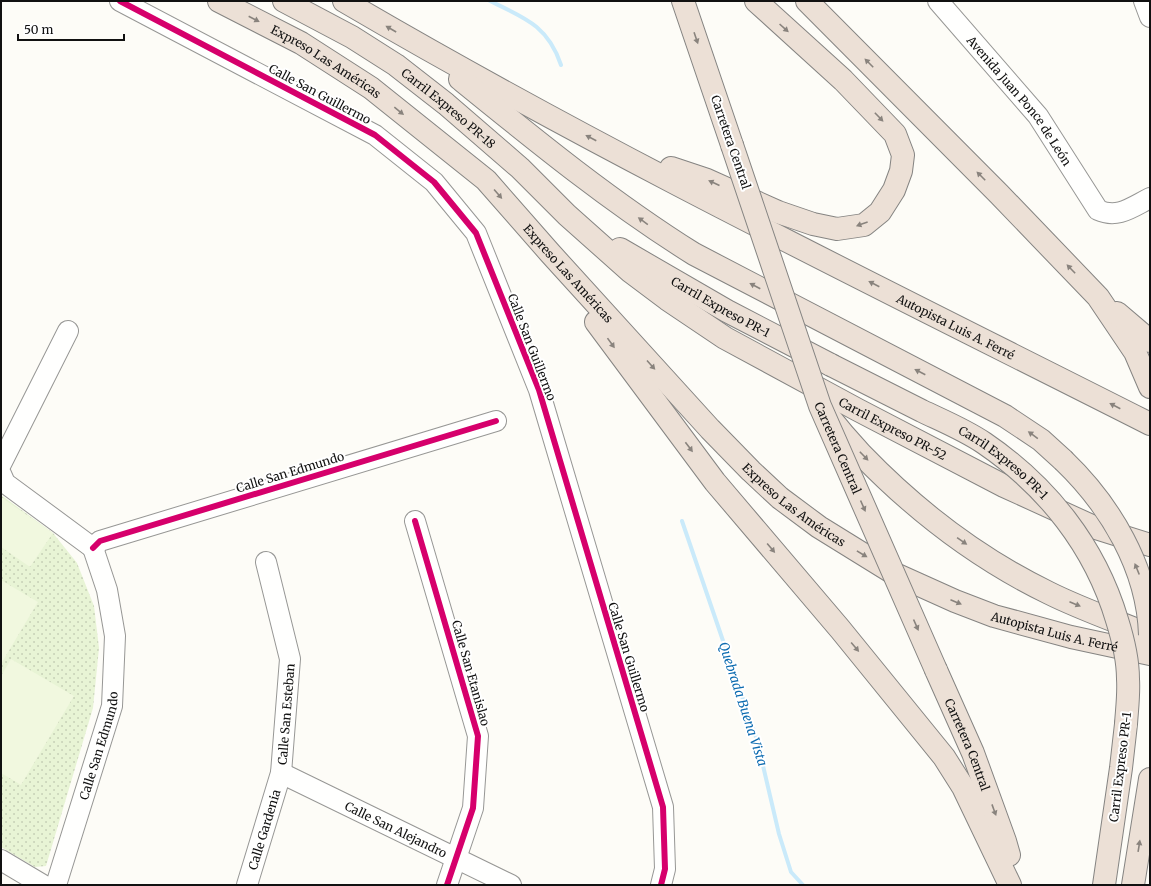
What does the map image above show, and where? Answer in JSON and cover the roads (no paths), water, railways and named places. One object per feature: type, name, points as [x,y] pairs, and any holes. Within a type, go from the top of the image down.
[{"type":"highway","name":"Expreso Las Américas","points":[[219,1],[301,44],[371,88],[486,180],[550,253],[710,429],[751,471],[780,498],[819,527],[895,574]]},
{"type":"highway","name":"Carril Expreso PR-18","points":[[284,1],[352,36],[396,65],[446,104],[520,168],[567,215],[595,238]]},
{"type":"highway","points":[[344,1],[417,44],[611,148],[707,180],[778,212],[837,229],[864,225],[880,212],[894,190],[901,172],[903,155],[895,134],[843,80],[756,1]]},
{"type":"highway","name":"Carretera Central","points":[[683,1],[820,406],[975,760],[1005,841],[1016,885]]},
{"type":"highway","points":[[807,1],[999,194],[1143,346],[1150,386]]},
{"type":"highway","points":[[417,44],[531,136],[651,227],[694,254],[1005,416],[1040,440],[1063,460],[1100,501],[1115,525],[1132,557],[1145,593],[1150,635],[1049,593],[987,558],[946,529],[895,487],[861,454],[820,406]]},
{"type":"highway","name":"Autopista Luis A. Ferré","points":[[611,148],[762,227],[1150,424]]},
{"type":"highway","name":"Carril Expreso PR-1","points":[[595,238],[624,250],[666,277],[727,311],[830,365],[957,427],[984,443],[1041,490],[1067,521],[1078,535],[1110,594],[1122,637],[1128,679],[1122,768],[1104,885]]},
{"type":"highway","name":"Carril Expreso PR-52","points":[[595,238],[630,272],[667,299],[732,341],[858,410],[1004,486],[1096,528],[1150,545]]},
{"type":"highway","points":[[550,253],[562,276],[715,482],[845,635],[944,757],[963,787],[1010,885]]},
{"type":"highway","name":"Autopista Luis A. Ferré","points":[[895,574],[955,601],[994,616],[1071,637],[1150,654]]},
{"type":"highway","points":[[1133,885],[1150,779]]},
{"type":"street","name":"Calle San Guillermo","points":[[120,1],[374,135],[434,182],[476,233],[539,390],[663,808],[665,869],[661,885]]},
{"type":"street","name":"Avenida Juan Ponce de León","points":[[938,1],[1038,116],[1094,206],[1098,210],[1109,215],[1116,214],[1150,198]]},
{"type":"street","points":[[1144,1],[1150,17]]},
{"type":"street","points":[[1,464],[68,331]]},
{"type":"street","name":"Calle San Edmundo","points":[[56,885],[112,706],[116,636],[107,590],[93,548],[100,542],[496,421]]},
{"type":"street","points":[[1,474],[5,483],[93,548]]},
{"type":"street","name":"Calle San Etanislao","points":[[415,521],[478,736],[473,808],[447,885]]},
{"type":"street","name":"Calle San Esteban","points":[[266,562],[290,659],[280,773]]},
{"type":"street","name":"Calle San Alejandro","points":[[280,773],[511,885]]},
{"type":"street","name":"Calle Gardenia","points":[[247,885],[280,773]]},
{"type":"street","points":[[1,860],[43,885]]},
{"type":"waterway","name":"Quebrada Buena Vista","points":[[490,1],[524,18],[542,32],[556,52],[561,65]]},
{"type":"waterway","name":"Quebrada Buena Vista","points":[[682,521],[757,740],[779,834],[791,872],[803,885]]}]
